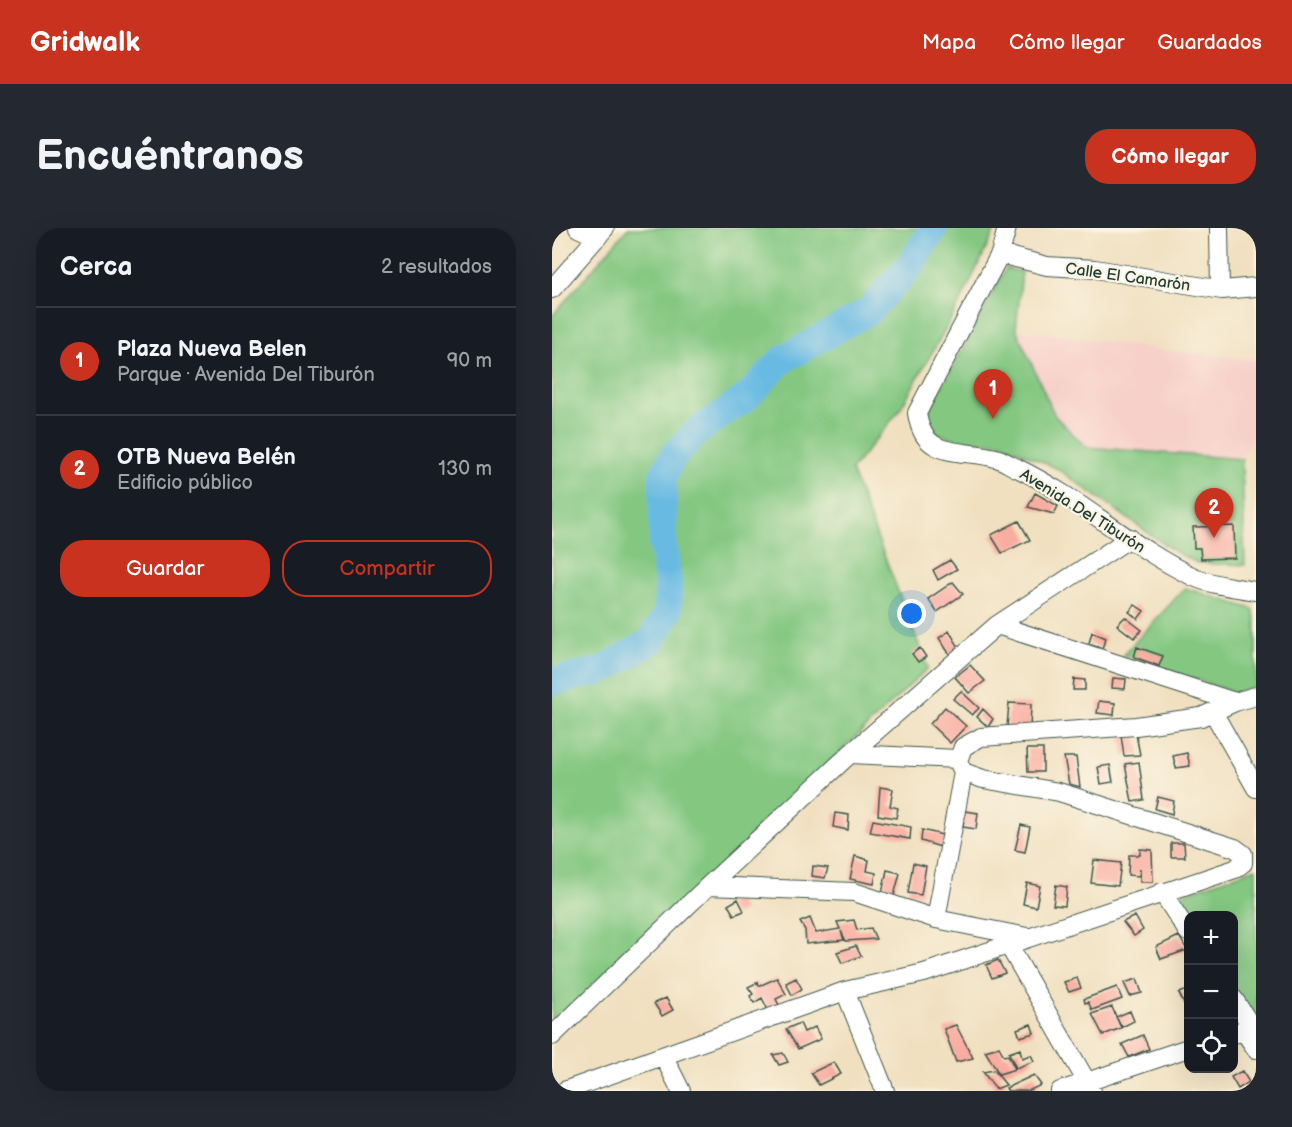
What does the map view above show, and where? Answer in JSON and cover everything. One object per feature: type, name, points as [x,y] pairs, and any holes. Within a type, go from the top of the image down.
[{"type":"street","points":[[578,228],[602,232]]},
{"type":"street","name":"Avenida Del Tiburón","points":[[1007,228],[1000,254],[917,413],[919,427],[926,441],[943,450],[998,459],[1042,480],[1195,578],[1256,591]]},
{"type":"street","points":[[1219,228],[1220,289]]},
{"type":"street","points":[[552,289],[602,232]]},
{"type":"street","name":"Calle El Camarón","points":[[1000,254],[1047,266],[1095,269],[1220,289],[1256,287]]},
{"type":"street","points":[[552,1036],[850,754],[997,625],[1130,538]]},
{"type":"street","points":[[997,625],[1235,702]]},
{"type":"street","points":[[936,919],[963,747],[981,737],[1136,726],[1201,717],[1235,702],[1256,696]]},
{"type":"street","points":[[1213,712],[1256,788]]},
{"type":"street","points":[[564,1091],[845,991],[924,973],[1235,869],[1243,863],[1243,854],[1221,843],[1059,792],[983,779],[961,766],[850,754]]},
{"type":"street","points":[[708,886],[854,892],[936,919],[1027,937]]},
{"type":"street","points":[[1162,892],[1184,926]]},
{"type":"street","points":[[1008,944],[1089,1086]]},
{"type":"street","points":[[845,991],[885,1091]]},
{"type":"street","points":[[1238,1010],[1256,1049]]},
{"type":"street","points":[[1060,1091],[1089,1086],[1184,1050]]},
{"type":"street","points":[[664,1057],[681,1091]]},
{"type":"shaded area","points":[[1015,329],[1162,350],[1256,360],[1255,429],[1242,459],[1086,447],[1055,416]]},
{"type":"green space","points":[[628,228],[996,228],[960,303],[899,411],[851,470],[928,668],[552,1028],[552,316]]},
{"type":"green space","points":[[1006,268],[1022,272],[1016,329],[1055,416],[1086,447],[1242,459],[1245,565],[1197,563],[1174,551],[1056,468],[1001,443],[957,440],[935,433],[928,422],[929,411]]},
{"type":"green space","points":[[1185,588],[1253,609],[1256,621],[1256,687],[1235,693],[1123,655]]},
{"type":"green space","points":[[1256,868],[1256,1016],[1252,1019],[1238,996],[1238,911],[1184,911],[1184,913],[1174,897]]},
{"type":"building","points":[[1035,493],[1058,506],[1054,514],[1028,507]]},
{"type":"building","points":[[1019,521],[1030,540],[1002,553],[991,535]]},
{"type":"building","points":[[1234,526],[1235,558],[1201,559],[1200,548],[1194,548],[1193,527]]},
{"type":"building","points":[[950,560],[957,569],[938,580],[933,570]]},
{"type":"building","points":[[953,582],[963,594],[937,612],[928,599]]},
{"type":"building","points":[[1135,605],[1144,611],[1138,619],[1129,612]]},
{"type":"building","points":[[1125,617],[1142,630],[1134,638],[1117,625]]},
{"type":"building","points":[[949,631],[959,647],[950,655],[939,638]]},
{"type":"building","points":[[1092,632],[1106,638],[1102,648],[1089,643]]},
{"type":"building","points":[[1137,647],[1163,656],[1159,666],[1134,657]]},
{"type":"building","points":[[920,648],[926,657],[918,662],[912,654]]},
{"type":"building","points":[[970,665],[985,681],[969,693],[955,677]]},
{"type":"building","points":[[1113,678],[1126,679],[1125,689],[1112,688]]},
{"type":"building","points":[[1074,679],[1085,680],[1085,690],[1073,690]]},
{"type":"building","points":[[961,691],[979,708],[972,715],[953,699]]},
{"type":"building","points":[[1099,701],[1115,703],[1114,715],[1097,713]]},
{"type":"building","points":[[1009,703],[1031,704],[1030,729],[1007,727]]},
{"type":"building","points":[[945,707],[966,726],[950,743],[930,724]]},
{"type":"building","points":[[983,709],[993,719],[988,727],[977,717]]},
{"type":"building","points":[[1136,734],[1140,755],[1124,756],[1121,735]]},
{"type":"building","points":[[1027,749],[1043,749],[1043,772],[1028,772]]},
{"type":"building","points":[[1187,753],[1190,766],[1176,768],[1173,756]]},
{"type":"building","points":[[1064,757],[1076,757],[1080,787],[1069,784]]},
{"type":"building","points":[[1139,762],[1144,800],[1132,802],[1125,764]]},
{"type":"building","points":[[1110,765],[1113,782],[1101,784],[1098,767]]},
{"type":"building","points":[[880,787],[893,789],[890,806],[898,808],[896,818],[878,815]]},
{"type":"building","points":[[1158,797],[1174,801],[1172,814],[1155,809]]},
{"type":"building","points":[[965,811],[978,813],[976,829],[963,827]]},
{"type":"building","points":[[835,813],[849,815],[848,830],[833,827]]},
{"type":"building","points":[[873,820],[911,827],[910,839],[870,832]]},
{"type":"building","points":[[1021,825],[1030,827],[1025,852],[1015,850]]},
{"type":"building","points":[[922,830],[947,836],[944,848],[921,841]]},
{"type":"building","points":[[1171,843],[1184,843],[1185,857],[1171,857]]},
{"type":"building","points":[[1140,849],[1152,850],[1153,882],[1140,882],[1140,869],[1139,876],[1128,875],[1129,855],[1140,855]]},
{"type":"building","points":[[855,856],[869,860],[867,871],[876,873],[874,884],[850,879]]},
{"type":"building","points":[[1094,860],[1121,863],[1118,886],[1091,883]]},
{"type":"building","points":[[913,863],[926,866],[921,895],[908,893]]},
{"type":"building","points":[[813,866],[828,868],[825,878],[812,876]]},
{"type":"building","points":[[887,870],[900,873],[894,896],[882,893]]},
{"type":"building","points":[[1027,883],[1040,886],[1036,907],[1023,904]]},
{"type":"building","points":[[1056,885],[1067,887],[1065,906],[1053,905]]},
{"type":"building","points":[[738,899],[744,911],[734,915],[728,905]]},
{"type":"building","points":[[1135,916],[1143,930],[1134,936],[1123,922]]},
{"type":"building","points":[[810,918],[816,933],[840,929],[837,922],[854,920],[857,930],[871,928],[876,939],[846,941],[841,931],[844,940],[806,944],[805,930],[800,922]]},
{"type":"building","points":[[1179,936],[1184,945],[1184,951],[1161,959],[1156,947]]},
{"type":"building","points":[[856,946],[861,956],[842,963],[837,952]]},
{"type":"building","points":[[998,960],[1005,973],[992,978],[986,965]]},
{"type":"building","points":[[777,978],[786,994],[776,999],[779,1005],[768,1010],[762,998],[754,1003],[750,996],[753,994],[748,987],[758,982],[759,986]]},
{"type":"building","points":[[796,978],[802,989],[792,995],[786,983]]},
{"type":"building","points":[[1077,978],[1081,988],[1069,992],[1064,982]]},
{"type":"building","points":[[1137,979],[1142,993],[1130,996],[1124,983]]},
{"type":"building","points":[[1117,987],[1122,999],[1092,1010],[1088,1002],[1085,1003],[1084,999]]},
{"type":"building","points":[[1184,991],[1184,1004],[1179,993]]},
{"type":"building","points":[[666,998],[673,1010],[662,1016],[654,1003]]},
{"type":"building","points":[[1112,1007],[1121,1028],[1103,1035],[1092,1014]]},
{"type":"building","points":[[1130,1011],[1134,1021],[1122,1027],[1116,1017]]},
{"type":"building","points":[[800,1023],[804,1032],[815,1027],[821,1039],[798,1049],[786,1029]]},
{"type":"building","points":[[1031,1024],[1034,1033],[1020,1037],[1017,1029]]},
{"type":"building","points":[[956,1025],[973,1058],[956,1062],[944,1029]]},
{"type":"building","points":[[1143,1035],[1149,1049],[1129,1057],[1122,1044]]},
{"type":"building","points":[[999,1047],[1004,1056],[1008,1055],[1015,1069],[999,1074],[985,1051]]},
{"type":"building","points":[[1020,1049],[1022,1058],[1031,1055],[1034,1061],[1016,1068],[1009,1053]]},
{"type":"building","points":[[783,1053],[788,1062],[779,1065],[773,1055]]},
{"type":"building","points":[[834,1062],[841,1074],[819,1085],[811,1073]]},
{"type":"building","points":[[994,1070],[1006,1085],[996,1089],[983,1072]]},
{"type":"building","points":[[1242,1071],[1249,1082],[1238,1089],[1231,1077]]},
{"type":"building","points":[[1034,1075],[1041,1085],[1028,1091],[1008,1091],[1006,1088]]},
{"type":"waterway","points":[[552,682],[601,671],[650,642],[668,614],[668,582],[663,545],[663,476],[674,455],[699,430],[747,397],[782,360],[869,311],[909,267],[934,228]]},
{"type":"place","name":"Plaza Nueva Belen","points":[[993,419]]},
{"type":"place","name":"OTB Nueva Belén","points":[[1214,538]]}]
